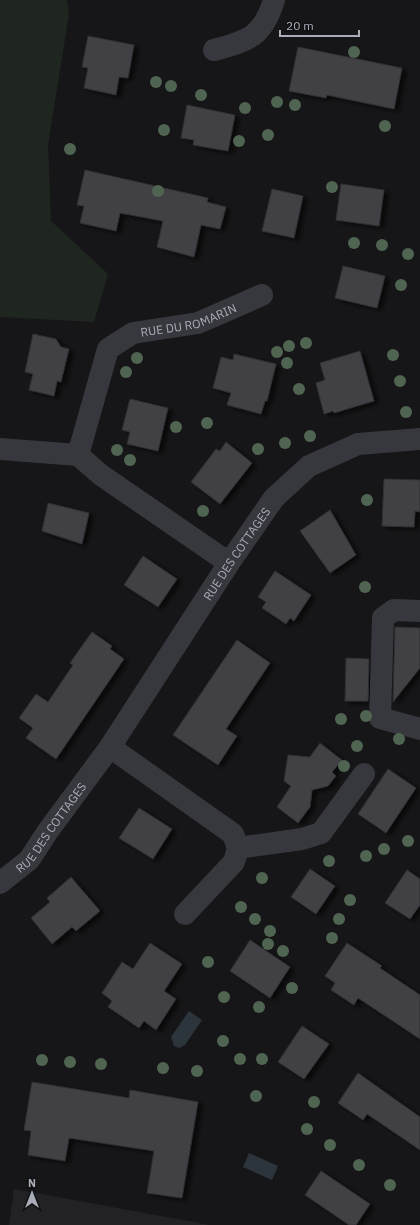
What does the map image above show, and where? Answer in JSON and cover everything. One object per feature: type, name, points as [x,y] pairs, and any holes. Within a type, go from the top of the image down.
[{"type":"street","points":[[214,50],[249,39],[261,29],[269,18],[274,0]]},
{"type":"street","name":"RUE DU ROMARIN","points":[[78,455],[108,349],[133,333],[198,323],[262,295]]},
{"type":"street","name":"RUE DES COTTAGES","points":[[0,883],[29,860],[48,831],[110,747],[229,563],[274,498],[309,466],[358,444],[420,438]]},
{"type":"street","points":[[0,449],[78,455],[101,475],[229,563]]},
{"type":"street","points":[[420,611],[394,610],[383,618],[380,718],[420,729]]},
{"type":"street","points":[[110,747],[233,834],[238,848],[234,862],[185,914]]},
{"type":"street","points":[[238,848],[302,839],[321,833],[364,774]]},
{"type":"shaded area","points":[[0,0],[67,0],[69,14],[48,145],[51,221],[108,274],[94,322],[0,317]]},
{"type":"shaded area","points":[[189,1011],[202,1020],[185,1045],[179,1048],[174,1046],[171,1037]]},
{"type":"shaded area","points":[[249,1153],[278,1166],[272,1180],[243,1167]]},
{"type":"shaded area","points":[[14,1189],[210,1225],[9,1225]]},
{"type":"building","points":[[88,36],[134,45],[128,78],[119,77],[116,95],[84,88],[88,68],[82,67]]},
{"type":"building","points":[[298,47],[402,68],[394,109],[327,95],[326,98],[289,91]]},
{"type":"building","points":[[187,105],[235,115],[228,151],[193,145],[194,140],[181,138]]},
{"type":"building","points":[[85,170],[208,198],[207,202],[226,207],[220,229],[201,225],[194,257],[157,247],[163,221],[120,213],[116,231],[80,223],[84,206],[77,205]]},
{"type":"building","points":[[341,184],[384,190],[379,226],[336,220]]},
{"type":"building","points":[[272,189],[303,196],[294,238],[262,231]]},
{"type":"building","points":[[343,266],[385,276],[377,308],[335,298]]},
{"type":"building","points":[[33,334],[56,339],[61,347],[69,349],[61,382],[57,381],[54,396],[29,390],[33,374],[25,372]]},
{"type":"building","points":[[360,351],[374,401],[334,413],[333,411],[324,414],[316,383],[325,380],[320,363]]},
{"type":"building","points":[[234,354],[276,364],[267,401],[265,401],[261,414],[227,405],[231,393],[213,388],[221,357],[233,360]]},
{"type":"building","points":[[130,399],[168,408],[158,451],[127,444],[130,432],[122,430]]},
{"type":"building","points":[[226,442],[252,463],[220,504],[191,482],[216,449],[220,451]]},
{"type":"building","points":[[384,479],[420,480],[420,512],[415,511],[414,527],[382,526]]},
{"type":"building","points":[[48,503],[89,513],[82,544],[42,531]]},
{"type":"building","points":[[330,510],[356,555],[330,573],[300,531]]},
{"type":"building","points":[[143,556],[177,579],[158,607],[124,585]]},
{"type":"building","points":[[275,571],[311,595],[294,621],[290,618],[286,624],[262,608],[266,602],[258,597]]},
{"type":"building","points":[[395,627],[420,628],[420,668],[393,702]]},
{"type":"building","points":[[92,632],[112,646],[110,649],[124,659],[56,759],[26,738],[33,728],[19,718],[36,694],[48,702],[73,665],[70,663]]},
{"type":"building","points":[[237,640],[270,663],[226,729],[237,736],[218,765],[173,735]]},
{"type":"building","points":[[346,658],[369,659],[368,701],[345,701]]},
{"type":"building","points":[[320,743],[342,760],[332,772],[336,776],[328,786],[312,790],[310,807],[298,823],[277,807],[291,786],[284,781],[288,755],[310,757]]},
{"type":"building","points":[[388,769],[416,788],[386,833],[358,814]]},
{"type":"building","points":[[139,808],[172,829],[153,859],[119,838]]},
{"type":"building","points":[[310,869],[335,886],[316,914],[291,897]]},
{"type":"building","points":[[407,870],[420,879],[420,905],[410,919],[385,903]]},
{"type":"building","points":[[71,877],[100,911],[76,931],[72,927],[52,944],[31,918],[50,902],[47,898]]},
{"type":"building","points":[[250,940],[290,967],[270,998],[230,971]]},
{"type":"building","points":[[150,943],[182,964],[164,991],[176,999],[156,1030],[144,1021],[139,1028],[108,1007],[112,1001],[102,993],[122,962],[133,969]]},
{"type":"building","points":[[347,943],[382,966],[380,968],[420,995],[420,1039],[358,998],[354,1005],[331,990],[335,983],[325,976]]},
{"type":"building","points":[[302,1026],[329,1044],[304,1079],[278,1062]]},
{"type":"building","points":[[358,1073],[420,1117],[420,1150],[367,1114],[363,1120],[338,1103]]},
{"type":"building","points":[[32,1082],[129,1098],[130,1090],[198,1102],[182,1198],[147,1193],[154,1151],[69,1138],[65,1161],[28,1155],[31,1131],[24,1130]]},
{"type":"building","points":[[321,1171],[370,1204],[356,1225],[349,1225],[305,1195]]}]
